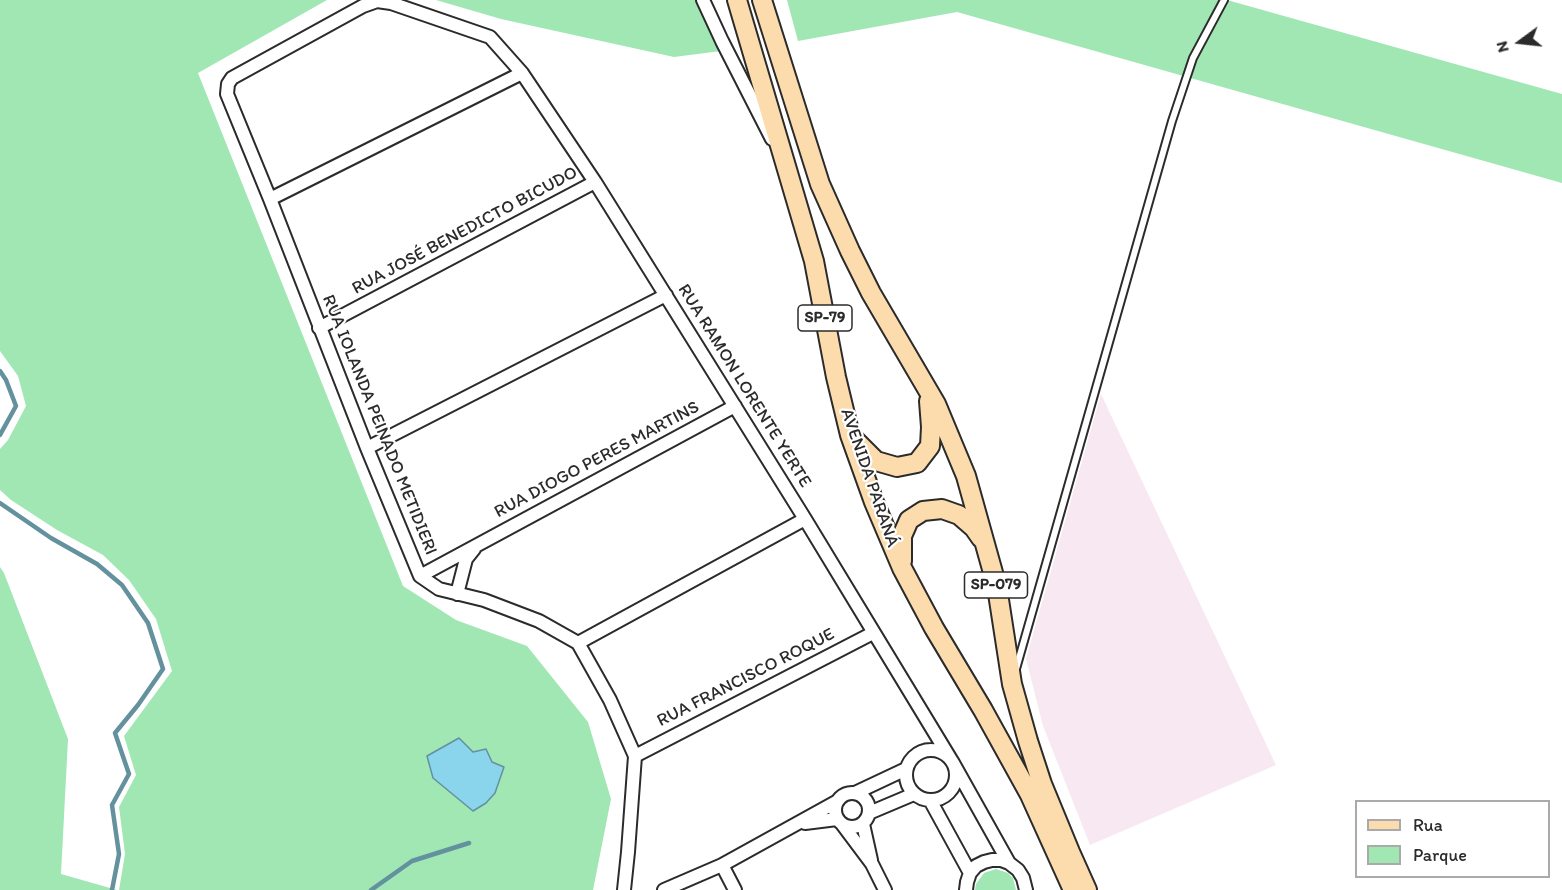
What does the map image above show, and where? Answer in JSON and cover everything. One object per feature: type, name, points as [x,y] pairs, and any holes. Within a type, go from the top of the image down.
[{"type":"main road","name":"AVENIDA PARANÁ","points":[[737,0],[814,261],[836,377],[850,435],[874,502],[902,568],[1030,795],[1072,890]]},
{"type":"main road","name":"SP-79","points":[[762,0],[820,184],[871,293]]},
{"type":"main road","name":"SP-079","points":[[871,293],[929,390],[951,436],[966,476],[997,587],[1012,684],[1028,741],[1042,784],[1088,890]]},
{"type":"main road","points":[[850,435],[876,461],[897,467],[917,463],[930,446],[929,390]]},
{"type":"main road","points":[[902,568],[902,536],[909,520],[924,512],[942,509],[959,515],[974,528],[987,547]]},
{"type":"street","points":[[703,0],[787,169]]},
{"type":"street","name":"RUA RAMON LORENTE YERTE","points":[[228,84],[232,78],[363,6],[377,1],[391,3],[490,37],[522,74],[595,182],[805,519],[953,763],[1009,863],[1018,870],[1023,878],[1026,889]]},
{"type":"street","points":[[270,199],[522,74]]},
{"type":"street","name":"RUA IOLANDA PEINADO METIDIERI","points":[[228,84],[227,94],[420,576],[439,589],[484,600],[539,621],[578,643]]},
{"type":"street","name":"RUA JOSÉ BENEDICTO BICUDO","points":[[320,327],[595,182]]},
{"type":"street","points":[[367,448],[666,295]]},
{"type":"street","name":"RUA DIOGO PERES MARTINS","points":[[420,576],[735,406]]},
{"type":"street","points":[[624,890],[635,756],[610,700],[578,643],[805,519]]},
{"type":"street","points":[[457,594],[466,559],[477,545]]},
{"type":"street","points":[[462,573],[471,592],[484,600]]},
{"type":"street","name":"RUA FRANCISCO ROQUE","points":[[635,756],[873,633]]},
{"type":"street","points":[[931,750],[944,754],[953,763],[956,772],[952,788],[939,799],[922,798],[915,794],[907,783],[906,769],[910,761],[923,751],[931,750]]},
{"type":"street","points":[[664,890],[722,865],[837,802],[844,794],[855,793],[906,769]]},
{"type":"street","points":[[855,793],[860,794],[868,802],[866,818],[872,864]]},
{"type":"street","points":[[798,824],[840,822],[853,828],[866,818],[915,794]]},
{"type":"street","points":[[930,800],[970,873]]},
{"type":"street","points":[[837,802],[835,813],[872,864],[885,890]]},
{"type":"street","points":[[966,890],[970,873],[976,866],[992,860],[1009,863]]},
{"type":"street","points":[[722,865],[735,890]]},
{"type":"lane","points":[[1012,684],[1172,121],[1193,58],[1224,0]]},
{"type":"shaded area","points":[[1101,394],[1276,765],[1090,845],[1043,726],[1026,659]]},
{"type":"green space","points":[[0,0],[327,0],[198,73],[403,586],[456,620],[527,646],[588,722],[611,799],[593,890],[119,890],[125,854],[119,807],[136,775],[124,736],[172,671],[156,619],[129,580],[103,555],[57,530],[11,500],[0,490],[0,449],[8,440],[26,406],[18,376],[0,351]]},
{"type":"green space","points":[[436,0],[696,0],[721,51],[674,57],[501,19]]},
{"type":"green space","points":[[787,0],[1227,0],[1562,94],[1562,183],[957,12],[798,41]]},
{"type":"green space","points":[[0,567],[68,739],[61,874],[117,890],[0,890]]},
{"type":"green space","points":[[996,869],[1008,873],[1013,878],[1016,890],[975,890],[976,884],[984,873]]},
{"type":"water","points":[[459,738],[473,752],[486,749],[492,762],[504,767],[495,793],[486,803],[473,811],[433,778],[427,756]]},
{"type":"waterway","points":[[0,371],[16,406],[0,435]]},
{"type":"waterway","points":[[0,503],[51,538],[97,564],[122,585],[148,623],[163,669],[115,733],[129,774],[112,805],[119,854],[112,890]]},
{"type":"waterway","points":[[371,890],[412,861],[469,843]]}]
